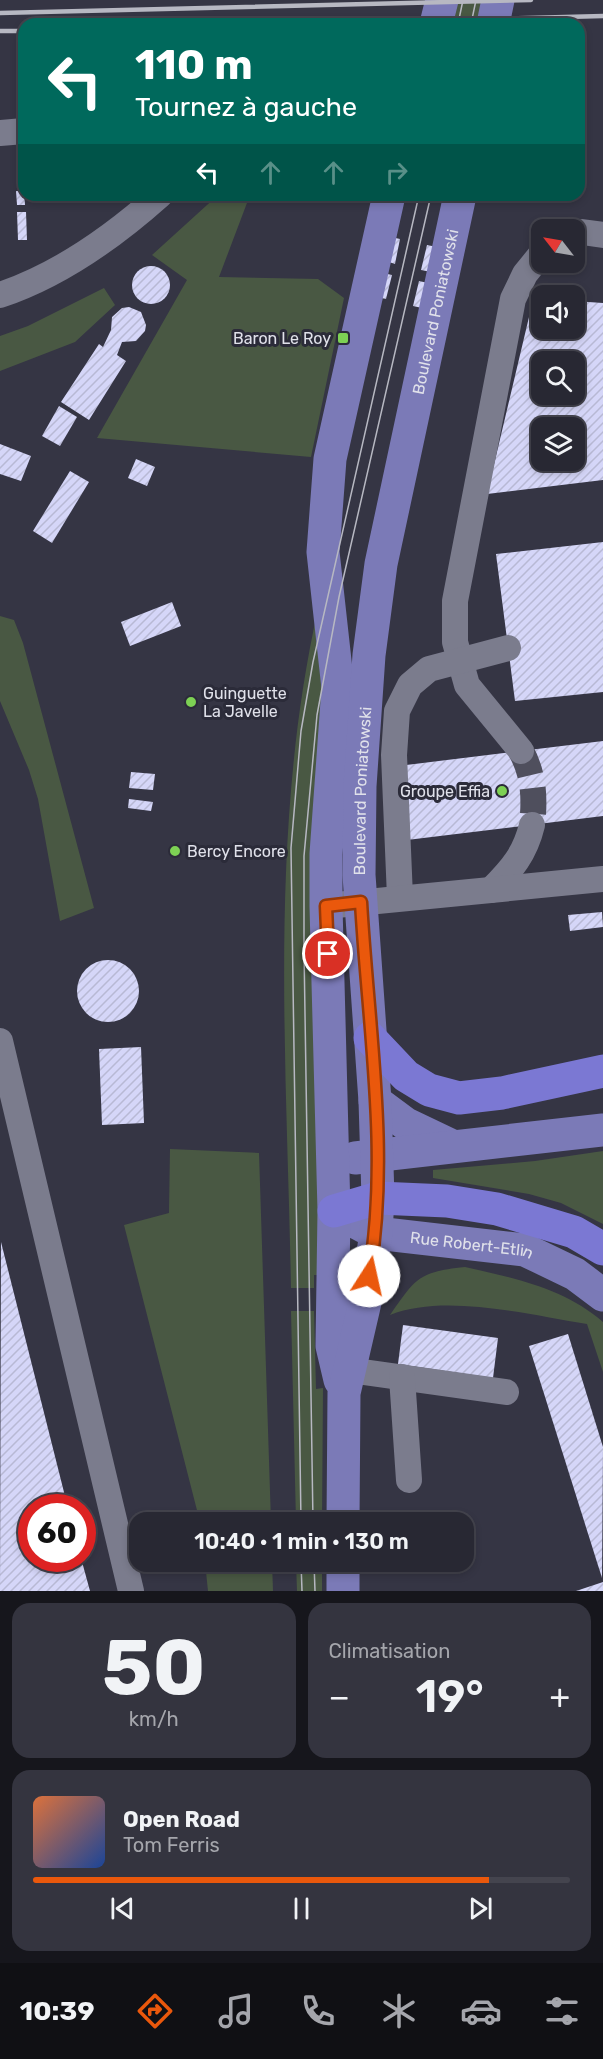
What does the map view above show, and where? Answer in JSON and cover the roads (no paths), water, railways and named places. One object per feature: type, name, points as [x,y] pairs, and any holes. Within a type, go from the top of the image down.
[{"type":"highway","points":[[370,1038],[405,1076],[429,1090],[459,1098],[502,1093],[603,1071]]},
{"type":"highway","points":[[334,1211],[378,1198],[447,1201],[496,1209],[574,1232],[603,1249]]},
{"type":"main road","points":[[438,18],[442,0]]},
{"type":"main road","points":[[494,18],[498,0]]},
{"type":"main road","name":"Boulevard Poniatowski","points":[[346,1382],[332,1346],[334,1211],[326,854],[338,688],[324,552],[328,473],[388,201]]},
{"type":"main road","name":"Boulevard Poniatowski","points":[[343,1512],[346,1382],[366,1298],[376,1233],[378,1198],[375,1101],[359,875],[362,734],[381,564],[459,201]]},
{"type":"main road","points":[[375,1101],[406,1124],[450,1145]]},
{"type":"main road","points":[[332,1161],[450,1145],[525,1141],[603,1130]]},
{"type":"main road","name":"Rue Robert-Etlin","points":[[334,1211],[376,1233],[525,1250],[575,1274],[603,1295]]},
{"type":"main road","points":[[342,1591],[343,1572]]},
{"type":"lane","points":[[0,133],[18,132]]},
{"type":"lane","points":[[0,295],[25,287],[60,269],[97,245],[152,201]]},
{"type":"lane","points":[[585,232],[603,235]]},
{"type":"lane","points":[[25,287],[44,259]]},
{"type":"lane","points":[[521,751],[467,685],[455,642],[454,601],[513,299],[531,267]]},
{"type":"lane","points":[[400,897],[394,755],[397,711],[410,685],[429,669],[508,648]]},
{"type":"lane","points":[[490,890],[516,866],[527,847],[532,825]]},
{"type":"lane","points":[[326,906],[603,879]]},
{"type":"lane","points":[[0,1041],[131,1591]]},
{"type":"lane","points":[[346,1382],[402,1377],[506,1392]]},
{"type":"lane","points":[[402,1377],[409,1480]]},
{"type":"tunnel","points":[[521,751],[529,769],[532,787],[532,825]]},
{"type":"tram line","points":[[459,18],[463,0]]},
{"type":"tram line","points":[[472,18],[476,0]]},
{"type":"tram line","points":[[301,1512],[291,848],[301,731],[313,662],[418,201]]},
{"type":"tram line","points":[[313,1512],[304,856],[317,715],[339,597],[430,201]]},
{"type":"tram line","points":[[301,1572],[302,1591]]},
{"type":"tram line","points":[[314,1572],[315,1591]]},
{"type":"railway","points":[[0,13],[531,0]]},
{"type":"railway","points":[[525,18],[603,16]]},
{"type":"railway","points":[[0,31],[18,31]]},
{"type":"place","name":"Baron Le Roy","points":[[343,338]]},
{"type":"place","name":"Guinguette La Javelle","points":[[191,702]]},
{"type":"place","name":"Groupe Effia","points":[[502,791]]},
{"type":"place","name":"Bercy Encore","points":[[175,851]]}]
